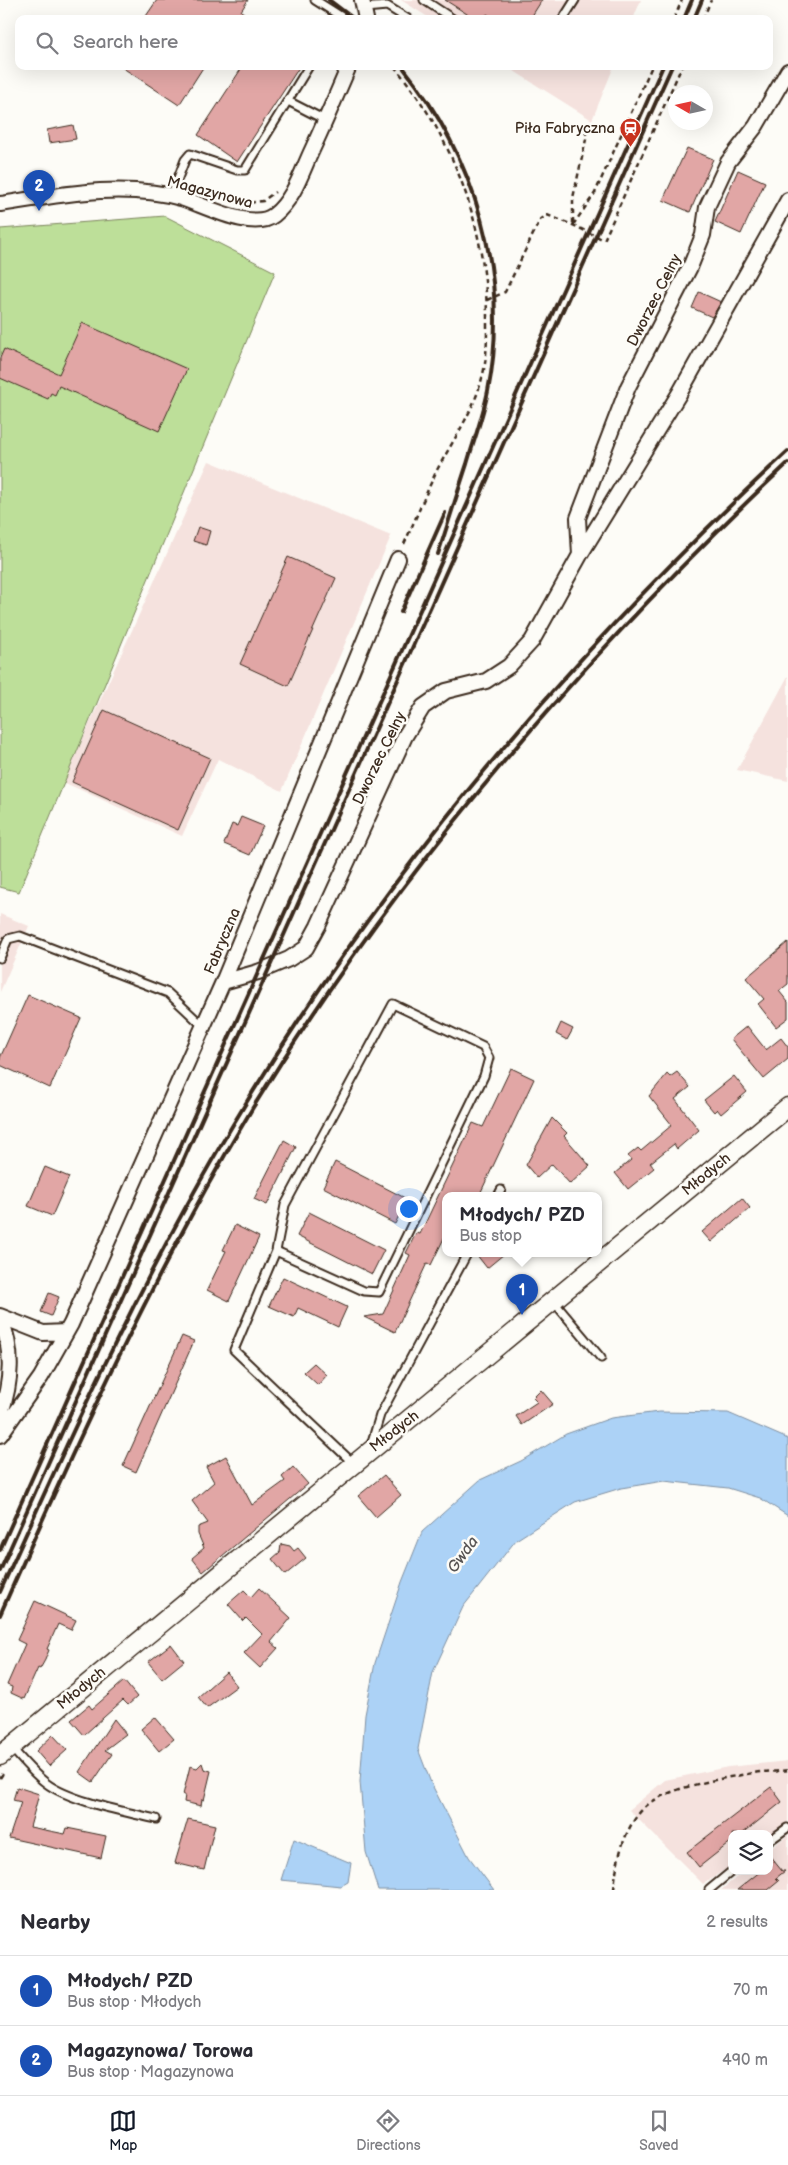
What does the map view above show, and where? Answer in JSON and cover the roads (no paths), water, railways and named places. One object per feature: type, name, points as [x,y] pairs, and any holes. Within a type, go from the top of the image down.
[{"type":"street","name":"Magazynowa","points":[[0,204],[100,191],[134,191],[171,196],[238,218],[259,221],[267,220],[280,209],[290,196],[347,70]]},
{"type":"street","name":"Dworzec Celny","points":[[580,555],[578,518],[628,386],[691,265],[703,235],[708,206],[728,162],[756,126],[788,71]]},
{"type":"street","name":"Dworzec Celny","points":[[223,982],[270,967],[306,948],[318,926],[405,736],[423,707],[446,691],[486,681],[509,666],[532,641],[580,555],[678,394],[788,200]]},
{"type":"street","name":"Fabryczna","points":[[0,1435],[40,1377],[66,1332],[223,982],[398,559]]},
{"type":"street","name":"Młodych","points":[[5,1751],[788,1107]]},
{"type":"street","points":[[0,1316],[42,1333],[66,1332]]},
{"type":"street","points":[[0,1316],[7,1335],[11,1358],[0,1416]]},
{"type":"lane","points":[[315,0],[339,15]]},
{"type":"lane","points":[[424,0],[448,15]]},
{"type":"lane","points":[[565,15],[574,0]]},
{"type":"lane","points":[[365,9],[387,6],[402,15]]},
{"type":"lane","points":[[171,196],[184,160],[190,154],[237,170],[245,170],[307,70]]},
{"type":"lane","points":[[288,101],[298,108],[325,120]]},
{"type":"lane","points":[[0,958],[8,939],[20,936],[168,993],[203,1026]]},
{"type":"lane","points":[[276,1251],[364,1291],[379,1292],[484,1076],[488,1058],[483,1046],[393,1004],[285,1204],[276,1251],[234,1350],[354,1463]]},
{"type":"lane","points":[[369,1450],[380,1415],[465,1257]]},
{"type":"lane","points":[[552,1300],[601,1358]]},
{"type":"lane","points":[[5,1751],[58,1791],[113,1809],[156,1819]]},
{"type":"lane","points":[[773,1839],[787,1828]]},
{"type":"lane","points":[[709,1890],[728,1874]]},
{"type":"water","name":"Gwda","points":[[659,1412],[728,1413],[788,1439],[788,1516],[760,1498],[728,1488],[664,1481],[621,1488],[575,1502],[516,1540],[463,1607],[433,1672],[418,1749],[431,1783],[469,1857],[494,1890],[378,1890],[366,1852],[360,1782],[365,1715],[375,1663],[402,1582],[422,1532],[480,1480],[521,1461],[566,1434],[611,1418]]},
{"type":"water","points":[[294,1839],[351,1863],[348,1882],[341,1886],[281,1880]]},
{"type":"railway","points":[[329,0],[349,15]]},
{"type":"railway","points":[[686,15],[692,0]]},
{"type":"railway","points":[[696,15],[702,0]]},
{"type":"railway","points":[[405,70],[428,101],[449,139],[467,178],[481,219],[490,261],[495,304],[494,347],[486,400],[438,554]]},
{"type":"railway","points":[[0,1550],[661,70]]},
{"type":"railway","points":[[0,1571],[670,70]]},
{"type":"railway","points":[[0,1592],[85,1405],[146,1282],[211,1162],[303,1014],[364,926],[428,841],[494,759],[564,678],[637,600],[711,524],[788,451]]},
{"type":"railway","points":[[0,1615],[118,1358],[182,1232],[252,1109],[309,1020],[369,934],[432,850],[498,768],[639,611],[712,536],[788,463]]},
{"type":"railway","points":[[401,612],[445,513]]},
{"type":"place","name":"Piła Fabryczna","points":[[631,147]]},
{"type":"place","name":"Magazynowa/ Torowa","points":[[39,211]]},
{"type":"place","name":"Młodych/ PZD","points":[[522,1315]]}]
